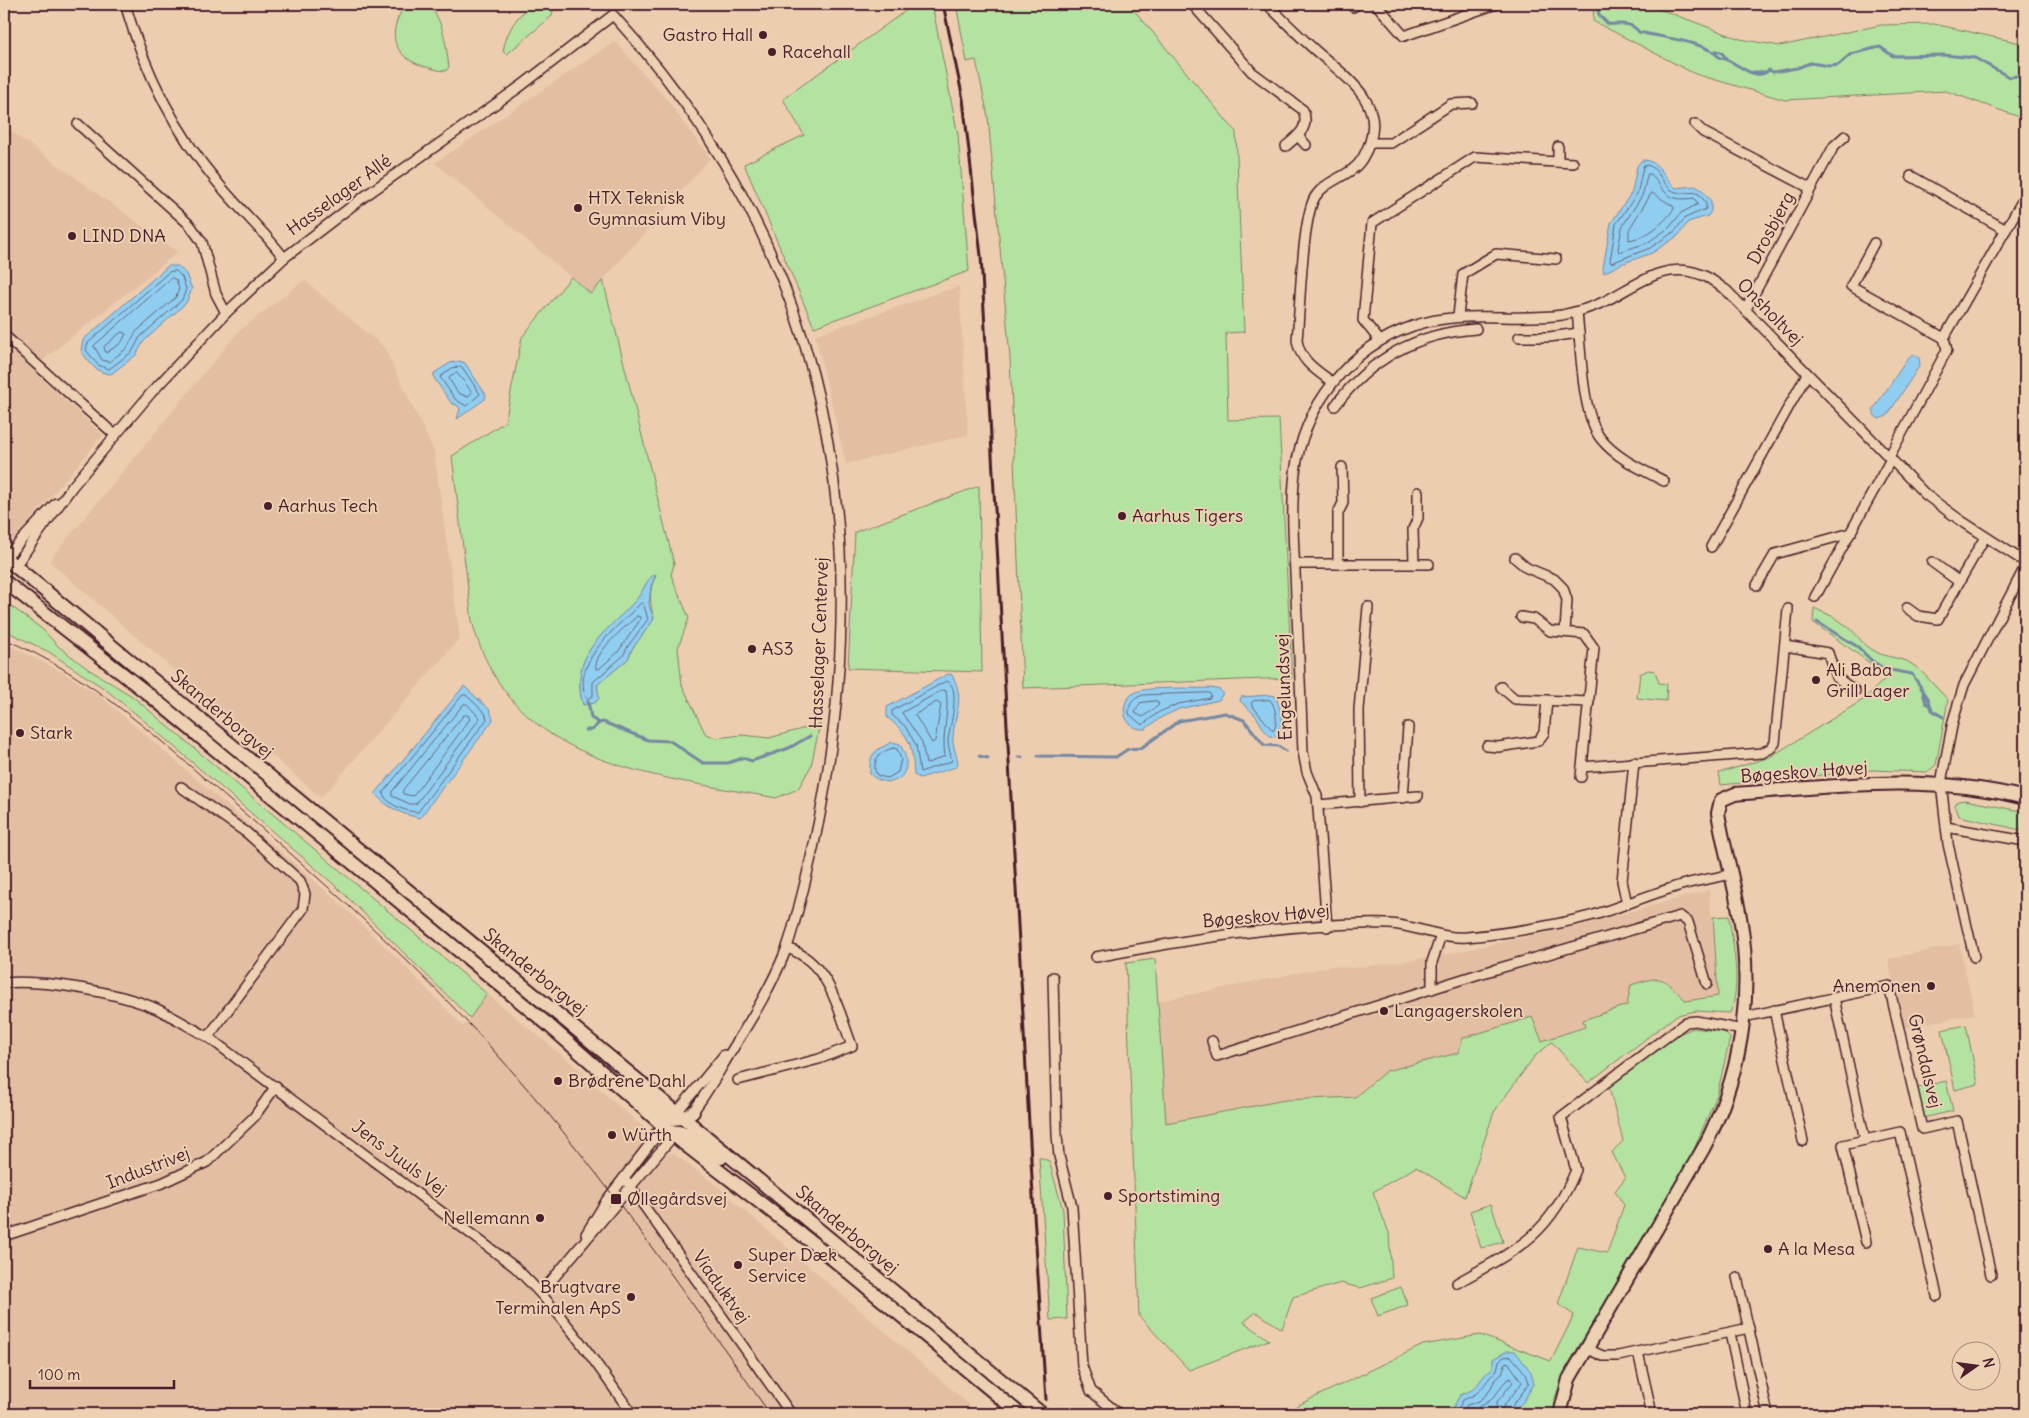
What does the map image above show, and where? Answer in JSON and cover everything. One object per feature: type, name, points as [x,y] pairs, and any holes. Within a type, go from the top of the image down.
[{"type":"main road","name":"Hasselager Allé","points":[[4,580],[7,560]]},
{"type":"main road","name":"Skanderborgvej","points":[[7,560],[823,1251],[1020,1414]]},
{"type":"main road","name":"Skanderborgvej","points":[[4,580],[147,692],[568,1043],[675,1124],[767,1187],[1042,1414]]},
{"type":"main road","name":"Bøgeskov Høvej","points":[[1731,874],[1718,805],[1725,797],[1735,794],[1862,785],[1941,783],[2025,798]]},
{"type":"main road","points":[[1560,1414],[1569,1379],[1712,1133],[1732,1078],[1743,1030],[1746,977],[1744,939],[1731,874]]},
{"type":"street","points":[[125,4],[147,66],[162,99],[186,140],[218,183],[284,258]]},
{"type":"street","points":[[1192,4],[1252,72],[1303,110],[1305,127],[1286,146]]},
{"type":"street","points":[[1266,4],[1290,28],[1357,85],[1371,111],[1373,126],[1370,143],[1361,160],[1352,171],[1323,188],[1316,196],[1308,220],[1297,340],[1298,349],[1307,363],[1332,382]]},
{"type":"street","points":[[1376,4],[1404,36],[1496,4]]},
{"type":"street","name":"Hasselager Allé","points":[[7,560],[72,487],[114,434],[226,312],[284,258],[366,196],[521,86],[613,15]]},
{"type":"street","name":"Hasselager Centervej","points":[[613,15],[656,65],[697,119],[742,192],[766,241],[788,295],[818,395],[838,504],[842,558],[839,672],[832,744],[821,811],[808,872],[787,948],[763,999],[736,1043],[675,1124]]},
{"type":"street","points":[[1370,143],[1391,143],[1451,104],[1472,103]]},
{"type":"street","points":[[78,124],[190,225],[202,242],[216,294],[226,312]]},
{"type":"street","name":"Drosbjerg","points":[[1695,124],[1712,137],[1810,188]]},
{"type":"street","points":[[1298,136],[1306,145]]},
{"type":"street","name":"Drosbjerg","points":[[1746,309],[1834,146],[1845,136]]},
{"type":"street","points":[[1558,147],[1558,162]]},
{"type":"street","points":[[1380,341],[1363,320],[1372,223],[1475,157],[1573,163]]},
{"type":"street","points":[[1911,176],[2006,230]]},
{"type":"street","points":[[1815,597],[1851,533],[1947,350],[1944,338],[2025,196]]},
{"type":"street","points":[[1874,243],[1851,286],[1944,338]]},
{"type":"street","points":[[1458,316],[1463,274],[1496,254],[1556,259]]},
{"type":"street","name":"Onsholtvej","points":[[1622,292],[1654,274],[1687,271],[1702,275],[1726,290],[1890,458],[1940,506],[2025,562]]},
{"type":"street","name":"Engelundsvej","points":[[1328,927],[1317,796],[1307,772],[1303,752],[1294,496],[1297,459],[1305,432],[1332,382],[1343,371],[1380,341],[1414,325],[1458,316],[1552,316],[1577,312],[1622,292]]},
{"type":"street","points":[[1577,312],[1585,387],[1593,426],[1601,439],[1616,453],[1664,481]]},
{"type":"street","points":[[1335,406],[1354,382],[1383,359],[1416,341],[1447,333],[1476,330]]},
{"type":"street","points":[[1519,337],[1549,338],[1579,333]]},
{"type":"street","points":[[4,336],[114,434]]},
{"type":"street","points":[[1343,371],[1354,382]]},
{"type":"street","points":[[1711,547],[1807,374]]},
{"type":"street","points":[[1338,564],[1338,513],[1343,503],[1342,467]]},
{"type":"street","name":"Hasselager Allé","points":[[7,560],[16,542],[72,487]]},
{"type":"street","points":[[1414,564],[1413,529],[1418,518],[1418,492]]},
{"type":"street","points":[[1757,585],[1774,554],[1851,533]]},
{"type":"street","points":[[1907,608],[1918,616],[1938,619],[1958,581],[1985,537]]},
{"type":"street","points":[[1516,558],[1527,568],[1554,579],[1563,588],[1567,600],[1565,631]]},
{"type":"street","points":[[1932,562],[1958,581]]},
{"type":"street","points":[[1295,564],[1428,564]]},
{"type":"street","points":[[1974,957],[1946,827],[1941,783],[1953,721],[1964,685],[2022,582],[2025,567]]},
{"type":"street","points":[[1360,802],[1359,710],[1368,607]]},
{"type":"street","points":[[1582,767],[1762,753],[1771,748],[1775,743],[1788,609]]},
{"type":"street","points":[[1522,617],[1534,619],[1550,631],[1584,634],[1594,648],[1581,777]]},
{"type":"street","points":[[1785,646],[1828,653],[1836,677],[1855,691]]},
{"type":"street","points":[[1501,687],[1515,699],[1589,702]]},
{"type":"street","points":[[1487,746],[1498,747],[1538,741],[1544,733],[1547,700]]},
{"type":"street","points":[[1403,798],[1408,727]]},
{"type":"street","points":[[1627,904],[1622,881],[1634,762]]},
{"type":"street","points":[[182,787],[247,832],[300,882],[305,894],[303,909],[208,1037]]},
{"type":"street","points":[[1318,805],[1418,796]]},
{"type":"street","points":[[1946,827],[2025,840]]},
{"type":"street","name":"Bøgeskov Høvej","points":[[1096,957],[1235,934],[1328,927],[1389,924],[1409,926],[1440,935],[1465,937],[1542,926],[1592,915],[1674,887],[1731,874]]},
{"type":"street","points":[[1212,1041],[1217,1056],[1432,989],[1680,916],[1688,922],[1707,984]]},
{"type":"street","points":[[1432,989],[1432,962],[1440,935]]},
{"type":"street","points":[[738,1080],[819,1059],[852,1046],[826,980],[807,957],[787,948]]},
{"type":"street","points":[[1053,977],[1057,1135],[1059,1156],[1072,1206],[1082,1366],[1091,1391],[1118,1414]]},
{"type":"street","name":"Jens Juuls Vej","points":[[4,983],[56,985],[105,994],[156,1009],[208,1037],[276,1086],[515,1267],[577,1334],[632,1414]]},
{"type":"street","name":"Grøndalsvej","points":[[1744,1016],[1890,986],[1922,1129],[1957,1122],[1991,1275]]},
{"type":"street","points":[[1834,998],[1865,1140]]},
{"type":"street","points":[[1774,1010],[1803,1140]]},
{"type":"street","points":[[1457,1283],[1518,1249],[1537,1232],[1558,1206],[1576,1170],[1561,1117],[1686,1022],[1696,1021],[1743,1030]]},
{"type":"street","name":"Hasselager Centervej","points":[[675,1124],[725,1054],[736,1043]]},
{"type":"street","name":"Industrivej","points":[[4,1236],[162,1183],[207,1162],[254,1117],[276,1086]]},
{"type":"street","points":[[577,1248],[606,1201],[675,1124]]},
{"type":"street","points":[[541,1293],[577,1248],[631,1188],[675,1124]]},
{"type":"street","points":[[1866,1242],[1843,1145],[1900,1132],[1937,1296]]},
{"type":"street","name":"Viaduktvej","points":[[625,1179],[791,1414]]},
{"type":"street","points":[[1737,1277],[1768,1414]]},
{"type":"street","points":[[1587,1349],[1610,1357],[1749,1328]]},
{"type":"street","points":[[1730,1332],[1747,1414]]},
{"type":"street","points":[[1638,1352],[1652,1414]]},
{"type":"shaded area","name":"HTX Teknisk Gymnasium Viby","points":[[615,41],[666,99],[710,158],[591,294],[435,163]]},
{"type":"shaded area","points":[[4,126],[178,252],[32,369],[103,435],[12,542],[4,535]]},
{"type":"shaded area","name":"Aarhus Tech","points":[[304,280],[384,347],[434,451],[460,638],[321,798],[49,561],[239,331]]},
{"type":"shaded area","points":[[959,286],[968,435],[846,464],[815,335]]},
{"type":"shaded area","points":[[4,643],[61,671],[100,696],[332,896],[400,961],[463,1027],[487,994],[578,1068],[649,1132],[640,1145],[660,1161],[667,1154],[673,1153],[719,1187],[980,1414],[4,1414]]},
{"type":"shaded area","name":"Langagerskolen","points":[[1709,890],[1718,996],[1686,1001],[1664,979],[1627,1005],[1583,1020],[1585,1026],[1542,1041],[1531,1017],[1459,1053],[1386,1071],[1355,1097],[1285,1100],[1166,1123],[1158,1001],[1332,966],[1351,968],[1428,958],[1578,926]]},
{"type":"shaded area","name":"Anemonen","points":[[1959,944],[1975,1014],[1903,1028],[1888,959]]},
{"type":"green space","points":[[421,4],[429,7],[439,21],[445,40],[449,67],[446,71],[413,62],[399,50],[396,42],[395,26],[404,7]]},
{"type":"green space","points":[[532,4],[549,4],[553,11],[552,16],[506,55],[503,51],[510,30],[521,14]]},
{"type":"green space","points":[[909,4],[932,4],[958,135],[969,271],[814,327],[744,164],[804,135],[783,99],[908,9]]},
{"type":"green space","points":[[956,4],[1129,4],[1236,132],[1244,332],[1226,333],[1228,420],[1279,419],[1292,678],[1023,688],[1010,357],[988,117],[976,60],[967,62]]},
{"type":"green space","points":[[1594,4],[1646,4],[1740,39],[1780,46],[1881,25],[1934,24],[2025,44],[2025,119],[1946,91],[1785,100],[1695,74],[1593,21]]},
{"type":"green space","points":[[571,277],[591,294],[603,280],[674,564],[671,575],[689,618],[678,648],[682,685],[705,733],[716,738],[742,735],[769,738],[820,724],[811,766],[798,789],[776,798],[682,781],[636,770],[592,756],[552,735],[518,707],[491,670],[472,621],[452,456],[505,422],[522,337]],"holes":[[[656,576],[653,581],[650,597],[654,619],[632,649],[628,659],[597,685],[598,692],[583,705],[580,687],[581,672],[585,658],[601,635],[635,602],[647,584]]]},
{"type":"green space","points":[[979,486],[982,672],[848,668],[855,532]]},
{"type":"green space","points":[[4,601],[42,629],[58,646],[88,669],[132,696],[487,994],[470,1018],[337,887],[142,719],[105,689],[49,652],[4,630]]},
{"type":"green space","points":[[1814,608],[1834,617],[1850,628],[1866,646],[1880,654],[1907,661],[1919,669],[1948,700],[1936,765],[1927,772],[1872,770],[1721,785],[1719,773],[1770,757],[1863,700],[1888,676],[1813,622]]},
{"type":"green space","points":[[1648,670],[1655,671],[1659,683],[1667,684],[1666,701],[1637,698],[1640,674]]},
{"type":"green space","points":[[1965,800],[2025,812],[2025,831],[1959,816],[1955,805],[1958,801]]},
{"type":"green space","points":[[1729,916],[1736,978],[1734,1002],[1730,1013],[1696,1011],[1677,1015],[1588,1083],[1552,1042],[1534,1057],[1494,1112],[1465,1197],[1416,1167],[1373,1192],[1389,1233],[1392,1278],[1360,1288],[1341,1283],[1293,1297],[1282,1329],[1256,1312],[1244,1322],[1269,1340],[1189,1370],[1139,1316],[1126,963],[1155,959],[1166,1123],[1285,1100],[1355,1097],[1386,1071],[1458,1053],[1463,1038],[1532,1017],[1542,1041],[1585,1027],[1583,1020],[1627,1005],[1631,985],[1651,979],[1667,982],[1686,1001],[1718,996],[1713,917]]},
{"type":"green space","points":[[1966,1025],[1978,1084],[1955,1090],[1942,1030]]},
{"type":"green space","points":[[1693,1028],[1724,1032],[1730,1038],[1717,1095],[1692,1154],[1565,1370],[1555,1398],[1554,1414],[1282,1413],[1423,1345],[1480,1335],[1551,1361],[1574,1315],[1558,1304],[1578,1247],[1607,1253],[1624,1205],[1615,1191],[1625,1178],[1612,1152],[1623,1141],[1609,1087],[1679,1034]]},
{"type":"green space","points":[[1946,1081],[1953,1111],[1923,1118],[1917,1088]]},
{"type":"green space","points":[[700,1148],[815,1234],[1034,1414],[1028,1414],[817,1240],[699,1150]]},
{"type":"green space","points":[[1039,1157],[1049,1161],[1063,1210],[1067,1319],[1050,1320]]},
{"type":"green space","points":[[1491,1204],[1503,1242],[1481,1248],[1470,1211]]},
{"type":"green space","points":[[1401,1287],[1408,1305],[1378,1316],[1371,1298]]},
{"type":"water","points":[[1642,160],[1657,166],[1676,188],[1695,186],[1702,190],[1711,201],[1711,211],[1708,216],[1688,222],[1679,235],[1652,253],[1621,264],[1604,273],[1603,268],[1611,223],[1632,192],[1637,166]]},
{"type":"water","points":[[168,266],[178,266],[186,274],[192,289],[186,303],[144,341],[136,355],[111,374],[101,372],[90,363],[81,351],[83,340]]},
{"type":"water","points":[[1913,354],[1919,358],[1920,365],[1887,416],[1879,419],[1875,416],[1873,410],[1908,358]]},
{"type":"water","points":[[459,361],[465,363],[486,395],[485,399],[457,419],[460,409],[457,405],[452,404],[434,378],[434,373],[450,363]]},
{"type":"water","points":[[656,574],[651,586],[649,605],[654,619],[632,649],[628,659],[597,685],[599,698],[595,703],[583,705],[580,687],[581,672],[585,658],[601,635],[635,601],[649,579]]},
{"type":"water","points":[[948,674],[952,675],[956,684],[959,701],[953,734],[953,743],[958,763],[956,767],[920,778],[914,775],[909,742],[901,730],[887,717],[887,707]]},
{"type":"water","points":[[464,686],[490,710],[493,720],[420,818],[407,815],[390,807],[375,794]]},
{"type":"water","points":[[1161,688],[1211,688],[1220,690],[1223,693],[1219,700],[1179,709],[1162,717],[1145,729],[1137,728],[1127,721],[1124,708],[1130,696],[1136,692]]},
{"type":"water","points":[[1275,696],[1281,717],[1279,733],[1276,737],[1270,736],[1265,731],[1256,716],[1240,701],[1241,697]]},
{"type":"water","points":[[892,742],[900,744],[906,761],[905,771],[897,780],[886,782],[870,774],[870,761],[877,751]]},
{"type":"water","points":[[1507,1351],[1515,1351],[1531,1372],[1534,1384],[1523,1402],[1511,1414],[1450,1414],[1460,1395],[1476,1386],[1493,1368],[1493,1359]]},
{"type":"waterway","points":[[1597,4],[1599,15],[1608,24],[1629,25],[1639,32],[1694,44],[1751,73],[1757,74],[1763,74],[1769,70],[1773,72],[1797,68],[1810,63],[1830,66],[1838,65],[1851,54],[1880,47],[1893,56],[1944,55],[1975,58],[2009,77],[2025,75]]},
{"type":"waterway","points":[[1715,51],[1721,52],[1726,58]]},
{"type":"waterway","points":[[1753,72],[1766,72]]},
{"type":"waterway","points":[[1817,622],[1858,647],[1872,661],[1885,669],[1912,674],[1928,698],[1932,710],[1943,717]]},
{"type":"waterway","points":[[1923,692],[1926,703],[1930,705]]},
{"type":"waterway","points":[[588,701],[591,718],[599,723],[603,722],[648,740],[670,741],[703,763],[728,763],[743,758],[752,761],[789,748],[810,736]]},
{"type":"waterway","points":[[1038,756],[1116,757],[1128,749],[1141,748],[1179,721],[1225,713],[1244,720],[1264,745],[1278,746],[1286,751]]},
{"type":"waterway","points":[[586,730],[592,730],[599,723]]},
{"type":"waterway","points":[[979,756],[988,758]]},
{"type":"tram line","points":[[4,639],[37,654],[98,691],[154,735],[343,901],[446,1000],[511,1070],[613,1195],[770,1414]]},
{"type":"railway","points":[[943,4],[963,99],[981,256],[1046,1400]]},
{"type":"place","name":"Gastro Hall","points":[[763,35]]},
{"type":"place","name":"Racehall","points":[[772,52]]},
{"type":"place","name":"HTX Teknisk Gymnasium Viby","points":[[578,208]]},
{"type":"place","name":"LIND DNA","points":[[72,236]]},
{"type":"place","name":"Aarhus Tech","points":[[268,506]]},
{"type":"place","name":"Aarhus Tigers","points":[[1122,516]]},
{"type":"place","name":"AS3","points":[[752,649]]},
{"type":"place","name":"Ali Baba Grill Lager","points":[[1816,680]]},
{"type":"place","name":"Stark","points":[[20,733]]},
{"type":"place","name":"Anemonen","points":[[1931,986]]},
{"type":"place","name":"Langagerskolen","points":[[1384,1011]]},
{"type":"place","name":"Brødrene Dahl","points":[[558,1081]]},
{"type":"place","name":"Würth","points":[[612,1135]]},
{"type":"place","name":"Sportstiming","points":[[1108,1196]]},
{"type":"place","name":"Øllegårdsvej","points":[[616,1199]]},
{"type":"place","name":"Nellemann","points":[[540,1218]]},
{"type":"place","name":"A la Mesa","points":[[1768,1249]]},
{"type":"place","name":"Super Dæk Service","points":[[738,1265]]},
{"type":"place","name":"Brugtvare Terminalen ApS","points":[[631,1297]]}]
